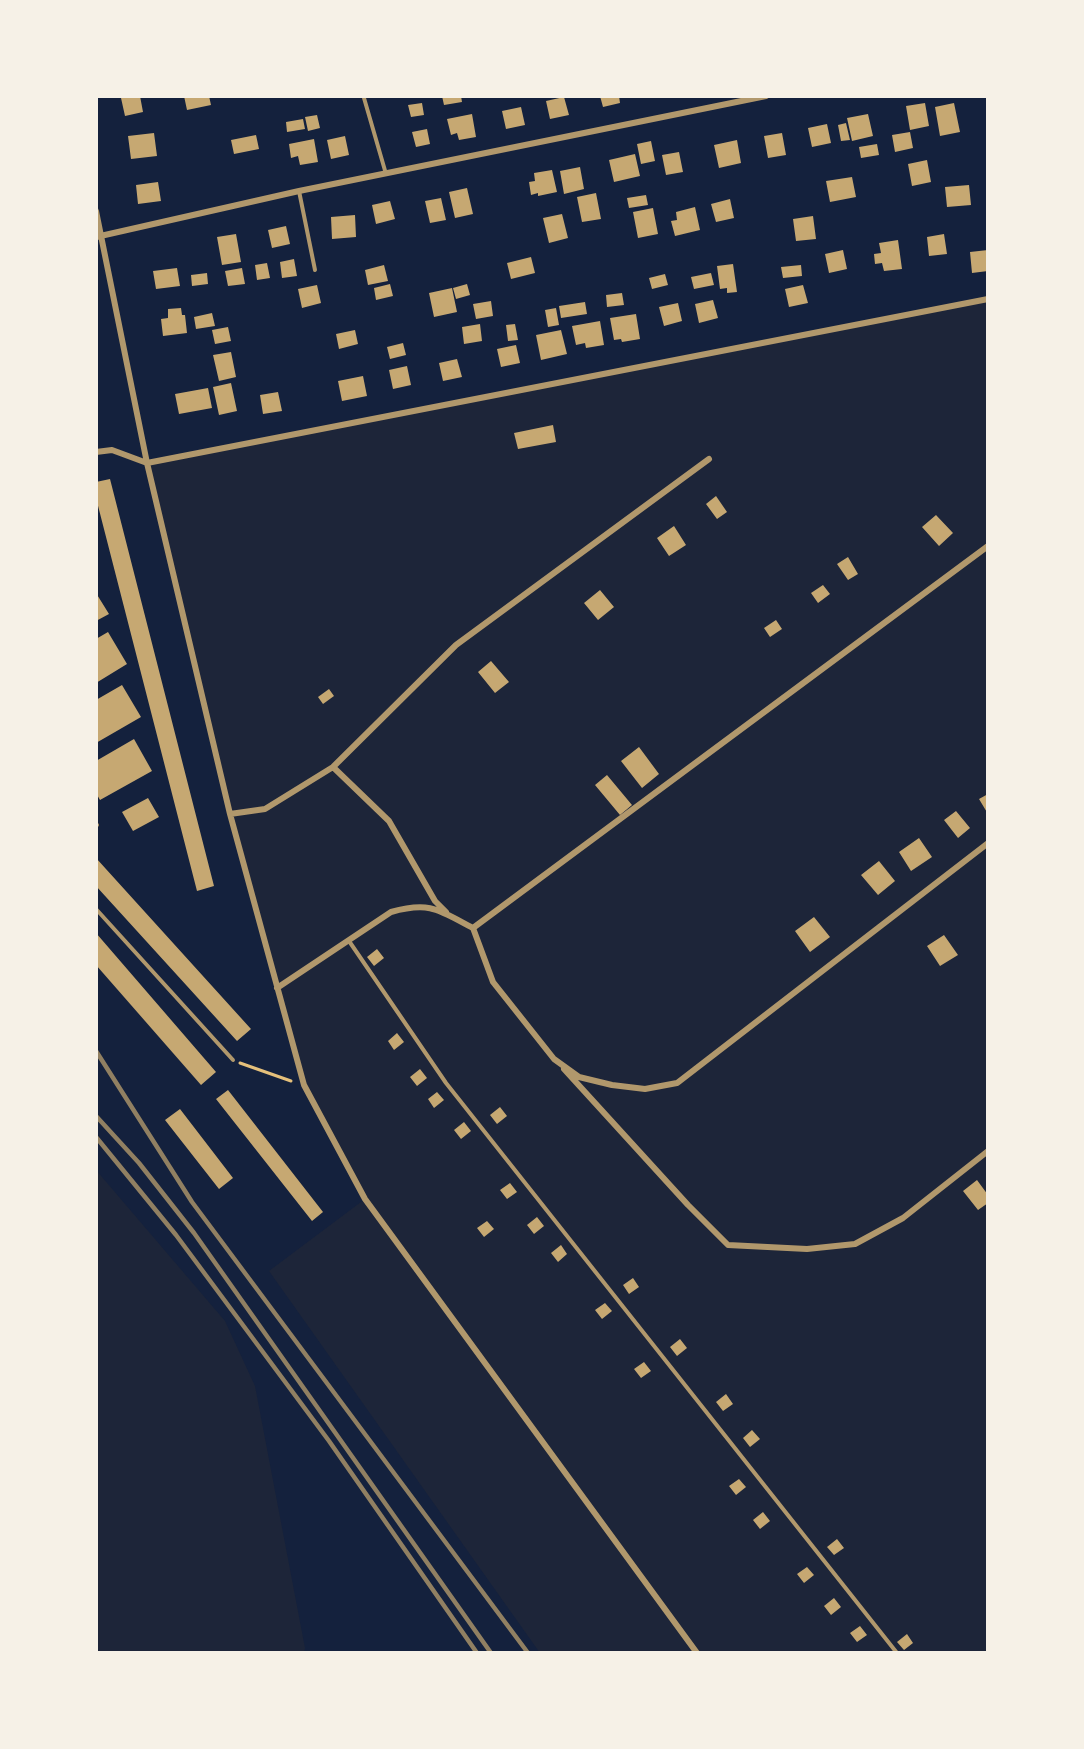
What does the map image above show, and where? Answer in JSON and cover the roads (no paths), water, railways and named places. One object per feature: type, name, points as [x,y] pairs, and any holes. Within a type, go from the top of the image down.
[{"type":"street","points":[[98,236],[299,191],[766,96]]},
{"type":"street","points":[[96,211],[98,236],[147,463],[230,814],[304,1085],[365,1199],[697,1653]]},
{"type":"street","points":[[96,452],[112,450],[147,463],[988,299]]},
{"type":"street","points":[[230,814],[265,809],[333,767],[456,645],[709,459]]},
{"type":"street","points":[[474,928],[988,546]]},
{"type":"street","points":[[333,767],[388,821],[435,901],[449,915]]},
{"type":"street","points":[[554,1059],[579,1077],[612,1085],[645,1089],[678,1083],[988,843]]},
{"type":"street","points":[[277,988],[391,912],[409,907],[427,906],[474,928],[493,982],[554,1059],[688,1205],[728,1245],[807,1249],[855,1244],[903,1218],[988,1151]]},
{"type":"lane","points":[[364,98],[386,174]]},
{"type":"lane","points":[[299,191],[315,270]]},
{"type":"lane","points":[[96,909],[232,1060]]},
{"type":"lane","points":[[348,940],[446,1083],[897,1653]]},
{"type":"railway","points":[[96,1051],[192,1202],[528,1653]]},
{"type":"railway","points":[[96,1116],[139,1163],[194,1233],[491,1653]]},
{"type":"railway","points":[[96,1137],[176,1235],[329,1441],[477,1653]]}]
